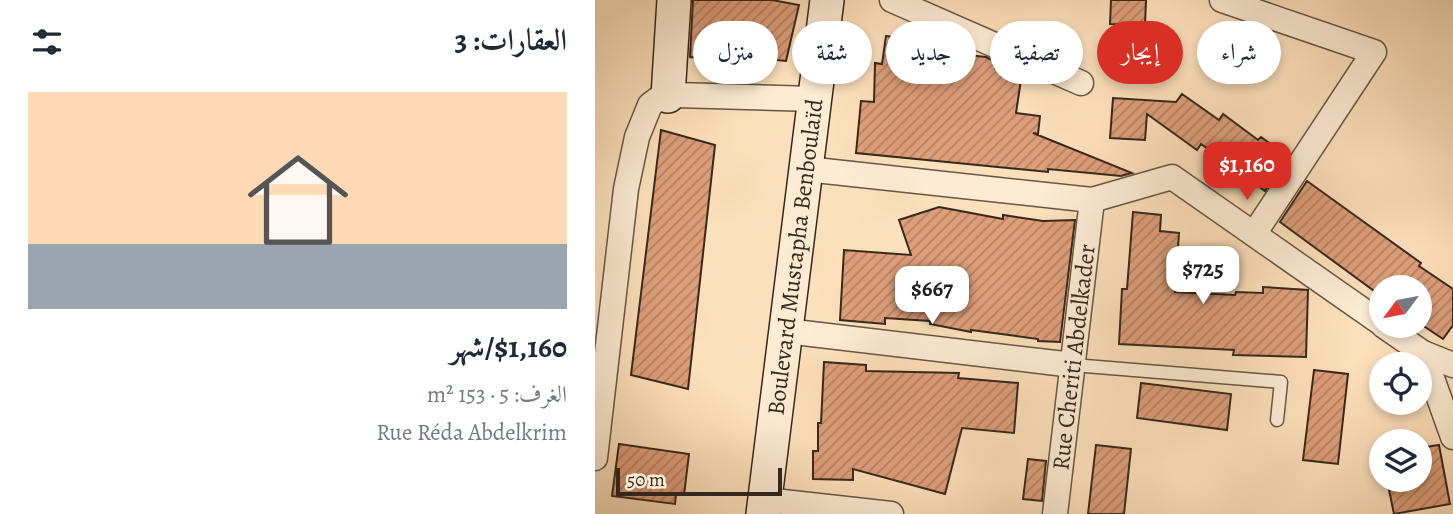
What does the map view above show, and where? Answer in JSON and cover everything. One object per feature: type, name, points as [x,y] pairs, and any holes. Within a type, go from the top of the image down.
[{"type":"main road","points":[[668,96],[674,0]]},
{"type":"main road","name":"Boulevard Mustapha Benboulaïd","points":[[764,507],[827,0]]},
{"type":"street","points":[[893,0],[990,43]]},
{"type":"street","points":[[1222,0],[1374,52],[1254,234]]},
{"type":"street","points":[[595,458],[627,189],[637,137],[646,110],[654,102],[668,96],[814,99]]},
{"type":"street","points":[[806,169],[1092,200],[1172,177],[1369,315]]},
{"type":"street","name":"Rue Cheriti Abdelkader","points":[[1055,514],[1092,200]]},
{"type":"street","points":[[786,331],[1073,365]]},
{"type":"street","points":[[1402,338],[1422,352]]},
{"type":"street","points":[[1432,357],[1453,365]]},
{"type":"street","points":[[1432,378],[1453,437]]},
{"type":"street","points":[[764,507],[891,514]]},
{"type":"lane","points":[[1073,365],[1281,382],[1277,420]]},
{"type":"building","points":[[693,0],[772,0],[799,5],[795,21],[792,21],[786,61],[778,60],[778,21],[693,21],[693,57],[690,57]]},
{"type":"building","points":[[1111,0],[1146,0],[1145,21],[1110,21]]},
{"type":"building","points":[[886,36],[886,84],[976,84],[976,56],[986,57],[990,59],[990,84],[1020,84],[1016,113],[1040,116],[1038,134],[1033,133],[1132,173],[1121,176],[1048,169],[1048,172],[856,153],[861,101],[874,102],[875,63],[882,64]]},
{"type":"building","points":[[1182,94],[1219,120],[1223,114],[1258,140],[1261,137],[1287,156],[1265,191],[1201,144],[1197,150],[1147,114],[1145,140],[1110,138],[1113,98],[1176,102]]},
{"type":"building","points":[[661,130],[715,145],[688,389],[631,375]]},
{"type":"building","points":[[1307,181],[1453,289],[1453,325],[1443,339],[1432,332],[1432,275],[1369,275],[1369,287],[1280,222]]},
{"type":"building","points":[[939,207],[1003,219],[1003,215],[1043,221],[1075,220],[1060,342],[971,332],[930,324],[930,321],[885,318],[885,324],[840,320],[844,250],[911,255],[899,220]]},
{"type":"building","points":[[1133,212],[1161,215],[1160,231],[1179,233],[1175,292],[1235,295],[1236,292],[1263,293],[1263,287],[1308,290],[1306,357],[1233,355],[1234,350],[1119,344],[1122,289],[1127,289]]},
{"type":"building","points":[[824,362],[866,365],[866,371],[959,373],[958,378],[1018,383],[1014,433],[962,428],[945,494],[853,469],[853,480],[813,479],[813,451],[818,451],[818,423],[821,423]]},
{"type":"building","points":[[1314,370],[1348,374],[1338,464],[1303,460]]},
{"type":"building","points":[[1141,383],[1231,394],[1227,430],[1137,418]]},
{"type":"building","points":[[619,444],[689,454],[684,495],[676,494],[675,504],[612,496]]},
{"type":"building","points":[[1096,445],[1131,449],[1124,514],[1088,514]]},
{"type":"building","points":[[1439,445],[1450,504],[1394,514],[1389,492],[1432,492],[1432,446]]},
{"type":"building","points":[[1028,459],[1046,461],[1042,501],[1023,499]]}]
